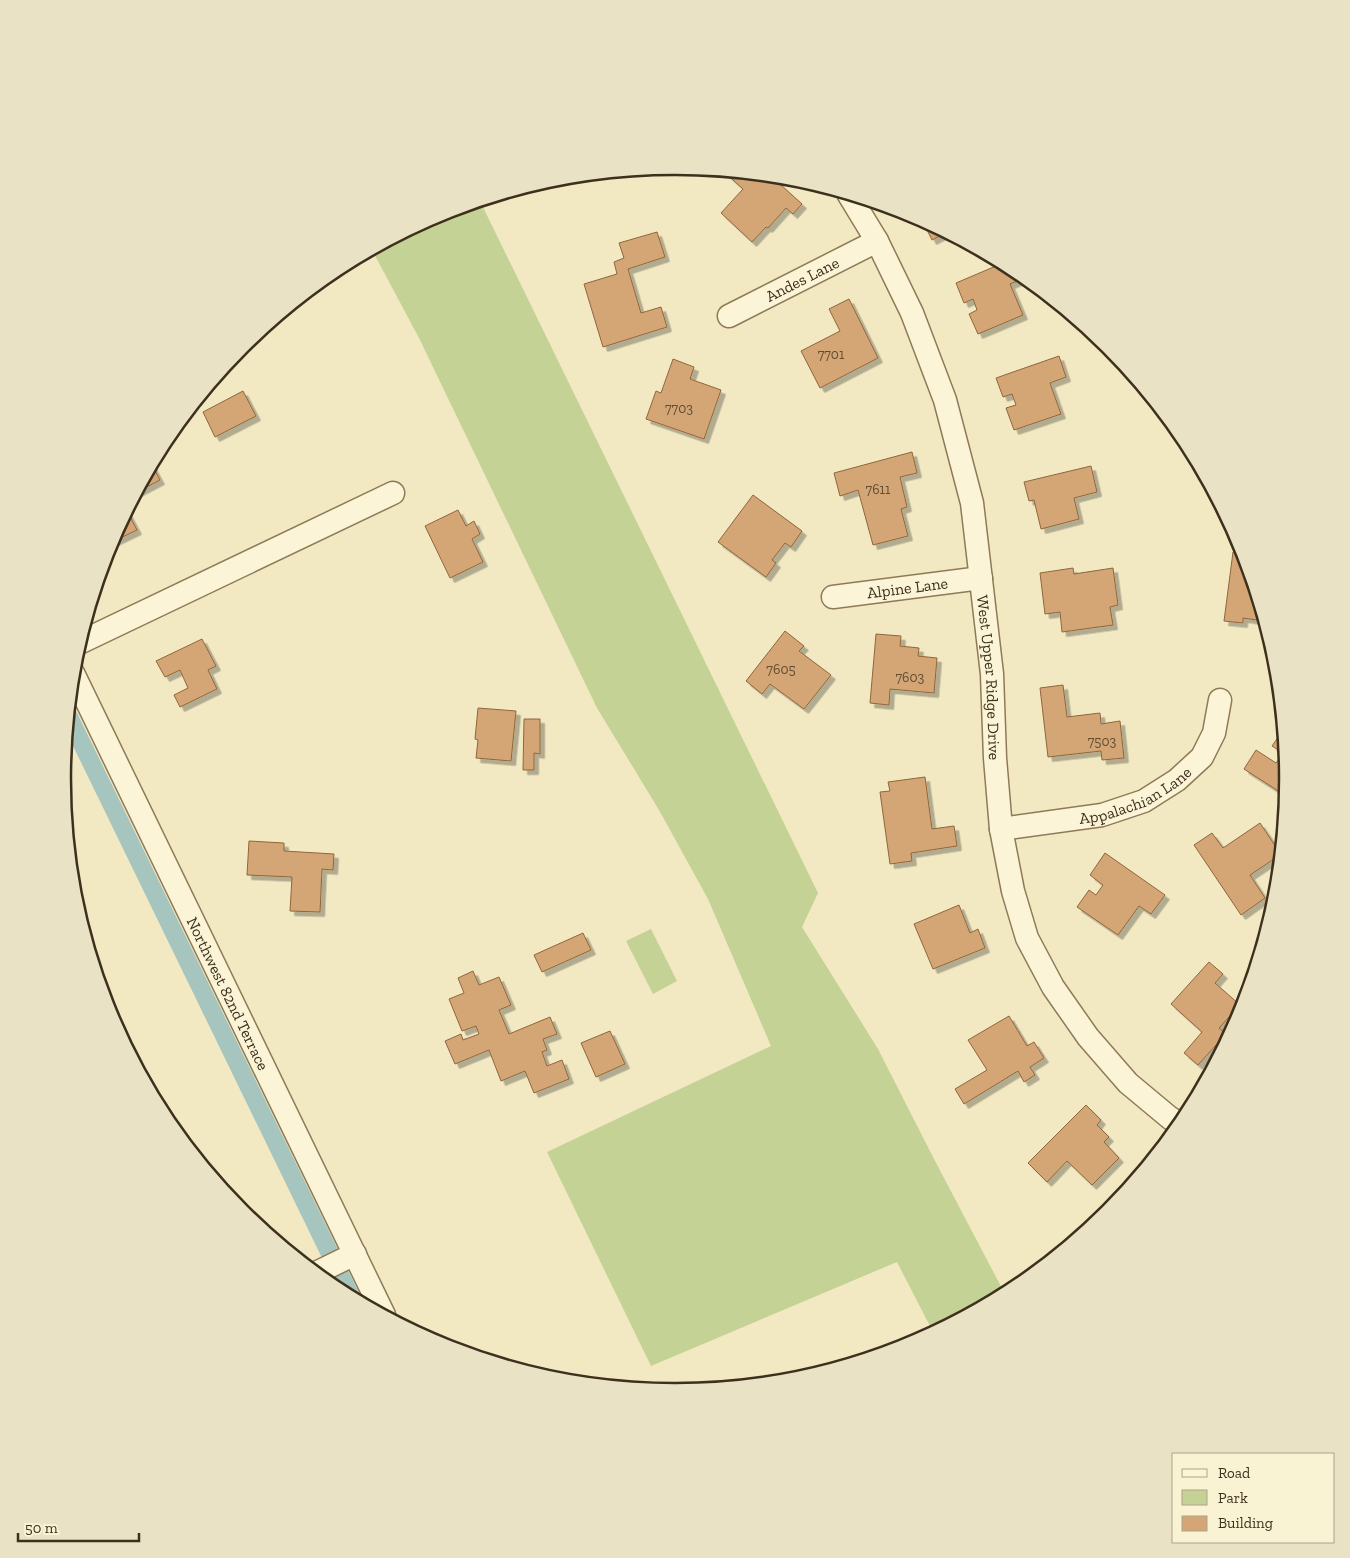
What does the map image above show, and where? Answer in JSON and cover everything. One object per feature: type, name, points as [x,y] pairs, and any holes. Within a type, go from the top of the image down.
[{"type":"street","name":"West Upper Ridge Drive","points":[[854,203],[877,241],[912,313],[945,400],[972,503],[992,674],[995,758],[1001,830],[1013,891],[1028,938],[1053,987],[1088,1037],[1128,1083],[1173,1120]]},
{"type":"street","name":"Andes Lane","points":[[729,316],[877,241]]},
{"type":"street","points":[[88,639],[393,493]]},
{"type":"street","name":"Alpine Lane","points":[[833,597],[981,578]]},
{"type":"street","name":"Northwest 82nd Terrace","points":[[79,686],[379,1305]]},
{"type":"street","name":"Appalachian Lane","points":[[1001,830],[1102,815],[1144,801],[1177,780],[1202,757],[1214,733],[1220,700]]},
{"type":"street","points":[[323,1269],[355,1254]]},
{"type":"green space","points":[[483,207],[818,893],[802,927],[878,1049],[1001,1287],[977,1302],[930,1326],[897,1262],[651,1366],[547,1152],[771,1046],[708,899],[659,810],[597,708],[419,338],[375,255],[444,221]]},
{"type":"green space","points":[[651,929],[677,981],[653,994],[626,941]]},
{"type":"building","points":[[731,178],[781,185],[802,204],[793,214],[786,208],[752,242],[721,213],[743,189]]},
{"type":"building","points":[[928,231],[939,237],[932,240]]},
{"type":"building","points":[[657,232],[665,257],[628,269],[641,313],[661,307],[667,327],[603,347],[584,284],[617,274],[614,262],[624,258],[619,243]]},
{"type":"building","points":[[994,267],[1016,281],[1010,284],[1023,315],[978,334],[969,314],[977,310],[973,299],[964,303],[956,283]]},
{"type":"building","points":[[849,299],[878,358],[820,388],[801,351],[840,331],[829,309]]},
{"type":"building","points":[[1059,356],[1066,377],[1050,383],[1061,414],[1014,430],[1006,408],[1016,405],[1012,394],[1003,397],[996,378]]},
{"type":"building","points":[[673,359],[694,367],[690,379],[721,390],[704,439],[646,419],[656,391],[661,393]]},
{"type":"building","points":[[243,391],[256,416],[215,437],[203,412]]},
{"type":"building","points":[[912,452],[917,473],[900,477],[907,507],[901,509],[908,536],[873,545],[858,490],[840,496],[834,473]]},
{"type":"building","points":[[1091,466],[1097,492],[1074,498],[1079,519],[1041,529],[1034,500],[1029,501],[1024,482]]},
{"type":"building","points":[[155,472],[160,480],[147,487]]},
{"type":"building","points":[[753,495],[802,531],[791,547],[785,543],[772,560],[776,563],[766,577],[718,542]]},
{"type":"building","points":[[458,510],[466,526],[474,521],[480,534],[472,539],[483,562],[450,578],[425,526]]},
{"type":"building","points":[[131,518],[137,530],[122,537]]},
{"type":"building","points":[[1233,552],[1235,552],[1257,620],[1243,618],[1243,623],[1224,621]]},
{"type":"building","points":[[1073,568],[1074,574],[1113,568],[1118,605],[1110,607],[1113,625],[1062,632],[1060,612],[1045,614],[1040,573]]},
{"type":"building","points":[[785,631],[804,646],[799,651],[831,675],[804,709],[770,684],[762,694],[746,681]]},
{"type":"building","points":[[876,634],[901,636],[900,646],[919,648],[918,656],[937,658],[934,693],[890,689],[889,705],[870,703]]},
{"type":"building","points":[[202,639],[216,666],[208,670],[217,689],[180,707],[174,695],[188,688],[180,670],[165,677],[156,661]]},
{"type":"building","points":[[1063,685],[1067,717],[1100,713],[1101,724],[1120,721],[1124,758],[1102,760],[1101,751],[1048,757],[1040,688]]},
{"type":"building","points":[[478,708],[516,711],[511,761],[476,758],[478,740],[475,739]]},
{"type":"building","points":[[524,719],[540,719],[540,754],[534,753],[534,770],[523,770]]},
{"type":"building","points":[[1277,739],[1277,749],[1272,746]]},
{"type":"building","points":[[1256,750],[1276,763],[1278,760],[1278,791],[1244,769]]},
{"type":"building","points":[[925,777],[932,829],[954,826],[957,846],[911,853],[912,861],[890,864],[880,792],[890,791],[888,782]]},
{"type":"building","points":[[1260,823],[1275,845],[1274,859],[1250,875],[1265,898],[1241,915],[1194,845],[1212,833],[1223,848]]},
{"type":"building","points":[[249,841],[284,843],[284,851],[334,854],[333,870],[322,869],[320,912],[290,911],[292,877],[247,875]]},
{"type":"building","points":[[1105,853],[1165,895],[1151,914],[1139,906],[1118,935],[1077,907],[1089,890],[1096,895],[1103,885],[1090,875]]},
{"type":"building","points":[[959,905],[970,933],[978,929],[985,948],[933,969],[914,924]]},
{"type":"building","points":[[583,933],[591,950],[542,972],[534,955]]},
{"type":"building","points":[[1209,962],[1223,974],[1215,983],[1236,1002],[1230,1016],[1219,1028],[1223,1031],[1217,1044],[1198,1065],[1184,1053],[1202,1032],[1171,1004]]},
{"type":"building","points":[[473,971],[479,985],[499,977],[511,1005],[499,1010],[509,1034],[550,1017],[557,1034],[543,1039],[547,1050],[542,1052],[547,1066],[562,1060],[569,1079],[534,1093],[525,1071],[501,1081],[489,1050],[455,1064],[445,1041],[461,1034],[463,1040],[479,1034],[476,1026],[462,1031],[449,999],[464,993],[458,978]]},
{"type":"building","points":[[1009,1016],[1027,1046],[1034,1042],[1044,1058],[1030,1067],[1035,1075],[1024,1082],[1018,1071],[964,1104],[955,1089],[987,1070],[968,1040]]},
{"type":"building","points":[[610,1031],[625,1064],[596,1077],[581,1043]]},
{"type":"building","points":[[1086,1105],[1101,1120],[1097,1125],[1109,1137],[1104,1142],[1119,1158],[1092,1185],[1067,1161],[1047,1182],[1028,1163]]},
{"type":"waterway","points":[[74,727],[345,1284]]}]
